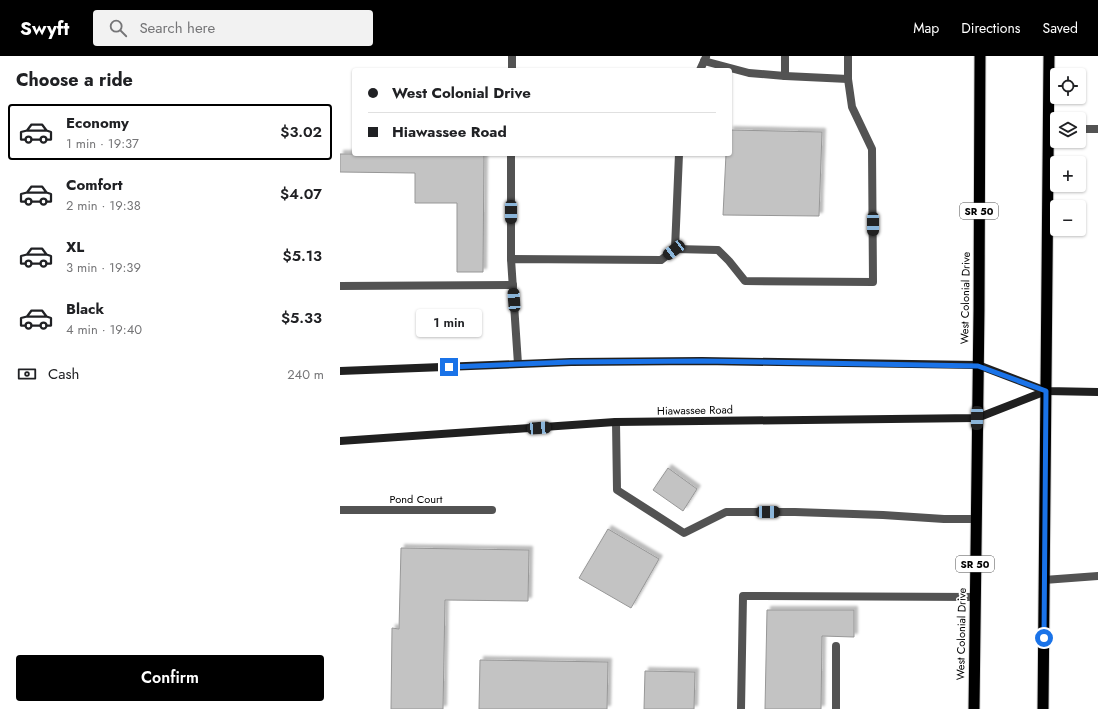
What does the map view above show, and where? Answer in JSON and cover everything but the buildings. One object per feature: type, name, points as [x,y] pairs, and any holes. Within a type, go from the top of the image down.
[{"type":"highway","name":"West Colonial Drive","points":[[974,709],[980,56]]},
{"type":"highway","points":[[1049,56],[1052,112]]},
{"type":"highway","points":[[1043,709],[1046,391],[1052,148]]},
{"type":"main road","name":"Hiawassee Road","points":[[340,371],[571,362],[702,361],[978,366],[1046,391],[1098,392]]},
{"type":"main road","name":"Hiawassee Road","points":[[340,441],[616,422],[977,418],[1046,391]]},
{"type":"street","points":[[512,56],[512,68]]},
{"type":"street","points":[[785,56],[785,76]]},
{"type":"street","points":[[511,259],[661,260],[674,250],[718,250],[745,281],[873,282],[872,149],[852,107],[848,79],[848,56]]},
{"type":"street","points":[[701,68],[705,58],[749,73],[848,79]]},
{"type":"street","points":[[1086,129],[1098,129]]},
{"type":"street","points":[[512,156],[511,259],[518,364]]},
{"type":"street","points":[[674,250],[679,156]]},
{"type":"street","points":[[340,286],[513,286]]},
{"type":"street","points":[[616,422],[617,490],[684,533],[726,512],[795,512],[944,519],[975,519]]},
{"type":"street","name":"Pond Court","points":[[340,510],[492,510]]},
{"type":"street","points":[[1044,580],[1098,576]]},
{"type":"street","points":[[742,709],[743,596],[975,597]]},
{"type":"street","points":[[836,646],[836,709]]},
{"type":"route","points":[[449,367],[571,362],[702,361],[978,366],[1046,391],[1044,638]]}]
